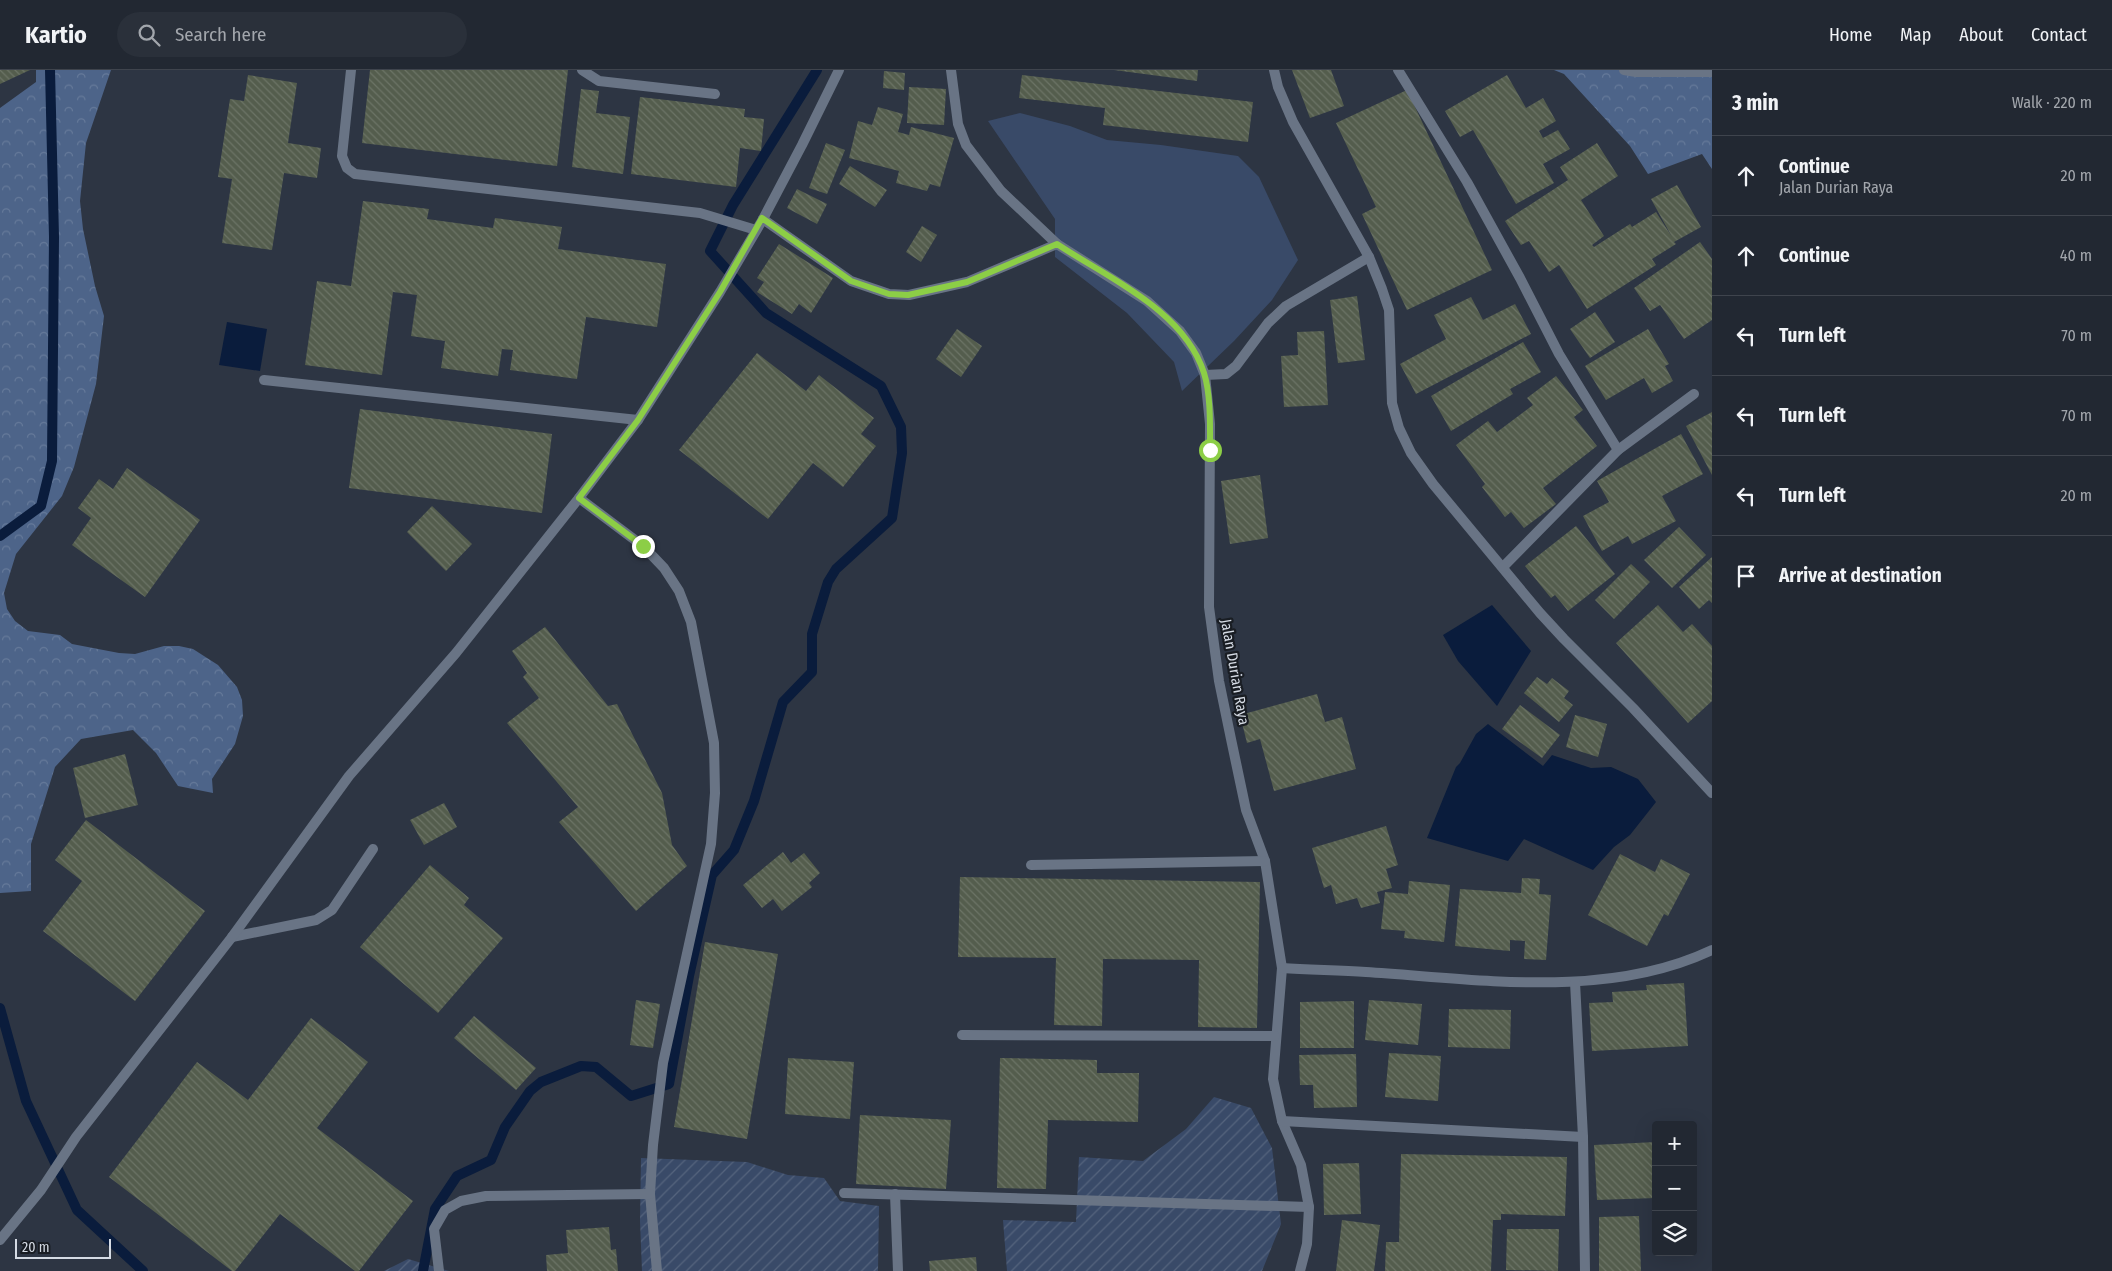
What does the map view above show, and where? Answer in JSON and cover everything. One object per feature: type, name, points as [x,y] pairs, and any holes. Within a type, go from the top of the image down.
[{"type":"street","points":[[351,70],[342,156],[347,168],[356,174],[700,213],[735,222],[756,230]]},
{"type":"street","points":[[582,70],[599,81],[715,94]]},
{"type":"street","points":[[0,1240],[41,1190],[76,1137],[232,937],[350,776],[456,653],[579,498],[638,420],[720,292],[756,230],[802,145],[839,70]]},
{"type":"street","name":"Jalan Durian Raya","points":[[951,70],[958,124],[966,145],[1001,191],[1057,244],[1154,307],[1180,331],[1196,353],[1205,375],[1210,424],[1209,607],[1219,681],[1246,810],[1265,861],[1282,968],[1273,1078],[1282,1121],[1301,1165],[1309,1207],[1307,1244],[1300,1271]]},
{"type":"street","points":[[1274,70],[1278,87],[1293,122],[1369,257],[1389,310],[1392,403],[1398,428],[1411,453],[1433,484],[1564,639],[1620,695],[1712,793]]},
{"type":"street","points":[[1398,70],[1467,182],[1520,278],[1558,354],[1618,450]]},
{"type":"street","points":[[1624,70],[1636,72],[1712,72]]},
{"type":"street","points":[[762,218],[851,281],[889,294],[908,295],[967,282],[1057,244]]},
{"type":"street","points":[[1205,375],[1226,374],[1245,356],[1268,323],[1286,306],[1369,257]]},
{"type":"street","points":[[264,380],[638,420]]},
{"type":"street","points":[[1503,567],[1618,450],[1694,394]]},
{"type":"street","points":[[579,498],[643,546],[664,568],[679,591],[691,622],[714,743],[715,793],[711,844],[663,1062],[658,1102],[650,1194],[657,1271]]},
{"type":"street","points":[[232,937],[316,920],[332,910],[373,849]]},
{"type":"street","points":[[1031,865],[1265,861]]},
{"type":"street","points":[[1282,968],[1366,972],[1463,980],[1575,982],[1664,968],[1712,950]]},
{"type":"street","points":[[1575,982],[1583,1137],[1585,1271]]},
{"type":"street","points":[[962,1035],[1275,1036]]},
{"type":"street","points":[[1282,1121],[1583,1137]]},
{"type":"street","points":[[844,1193],[1309,1207]]},
{"type":"street","points":[[439,1271],[434,1229],[444,1210],[461,1201],[486,1196],[650,1194]]},
{"type":"street","points":[[895,1194],[898,1271]]},
{"type":"shaded area","points":[[1020,113],[1070,126],[1107,140],[1161,145],[1238,156],[1259,177],[1298,260],[1272,300],[1234,341],[1182,391],[1174,362],[1127,313],[1055,257],[1055,219],[988,121]]},
{"type":"shaded area","points":[[227,322],[267,329],[260,371],[219,365]]},
{"type":"shaded area","points":[[1492,605],[1531,651],[1497,706],[1458,661],[1443,635]]},
{"type":"shaded area","points":[[1488,724],[1543,766],[1552,755],[1591,768],[1611,767],[1638,779],[1656,802],[1630,835],[1614,847],[1593,870],[1524,839],[1508,861],[1427,838],[1456,767],[1476,734]]},
{"type":"shaded area","points":[[1214,1097],[1251,1108],[1272,1148],[1281,1224],[1262,1271],[1007,1271],[1003,1220],[1076,1222],[1079,1157],[1143,1161],[1186,1129]]},
{"type":"shaded area","points":[[641,1158],[747,1162],[788,1175],[824,1178],[840,1201],[879,1206],[878,1271],[642,1271],[640,1221]]},
{"type":"shaded area","points":[[408,1259],[449,1271],[384,1271]]},
{"type":"green space","points":[[36,70],[111,70],[86,143],[80,201],[83,229],[95,286],[104,316],[96,384],[74,467],[62,496],[16,554],[4,593],[7,609],[15,621],[28,631],[60,635],[72,644],[119,653],[135,654],[164,646],[179,646],[193,649],[218,665],[237,687],[242,700],[243,716],[235,744],[212,779],[213,793],[178,786],[156,753],[133,730],[81,739],[55,767],[31,844],[31,891],[0,893],[0,108],[36,82]]},
{"type":"green space","points":[[1554,70],[1712,70],[1712,169],[1702,154],[1648,174],[1630,146],[1564,74]]},
{"type":"building","points":[[0,70],[30,70],[0,84]]},
{"type":"building","points":[[370,70],[568,70],[557,166],[362,143]]},
{"type":"building","points":[[1114,70],[1198,70],[1197,81]]},
{"type":"building","points":[[1292,70],[1331,70],[1344,106],[1310,118]]},
{"type":"building","points":[[884,71],[905,73],[904,90],[883,88]]},
{"type":"building","points":[[248,75],[297,83],[288,143],[321,148],[317,178],[284,173],[272,250],[222,243],[232,179],[218,177],[230,99],[244,101]]},
{"type":"building","points":[[1022,75],[1253,102],[1248,142],[1103,125],[1105,108],[1019,98]]},
{"type":"building","points":[[1507,75],[1526,108],[1543,98],[1556,121],[1539,131],[1543,138],[1558,130],[1570,149],[1543,164],[1554,183],[1516,204],[1473,130],[1460,137],[1445,111]]},
{"type":"building","points":[[909,87],[946,89],[944,125],[907,123]]},
{"type":"building","points":[[581,89],[599,91],[596,113],[630,117],[623,174],[572,167]]},
{"type":"building","points":[[1407,90],[1492,270],[1407,310],[1362,214],[1376,207],[1336,123]]},
{"type":"building","points":[[640,97],[745,109],[744,117],[764,119],[761,151],[740,148],[736,187],[631,174]]},
{"type":"building","points":[[878,107],[903,114],[898,132],[909,135],[911,127],[954,138],[940,187],[930,184],[927,191],[896,183],[899,171],[849,158],[858,121],[872,125]]},
{"type":"building","points":[[826,143],[845,150],[827,194],[809,188]]},
{"type":"building","points":[[1597,143],[1618,176],[1581,200],[1604,236],[1592,245],[1594,247],[1630,224],[1632,227],[1656,212],[1672,237],[1651,199],[1677,185],[1701,227],[1674,242],[1676,244],[1652,259],[1656,265],[1587,309],[1559,265],[1549,272],[1529,241],[1521,245],[1505,221],[1568,180],[1560,167]]},
{"type":"building","points":[[850,166],[887,190],[875,207],[839,184]]},
{"type":"building","points":[[797,189],[827,204],[817,224],[787,208]]},
{"type":"building","points":[[363,201],[429,209],[427,219],[493,228],[495,218],[562,227],[558,249],[666,264],[657,327],[586,317],[577,379],[510,370],[513,350],[502,349],[498,376],[441,368],[445,341],[411,336],[417,295],[393,292],[382,375],[305,365],[317,281],[351,286]]},
{"type":"building","points":[[922,226],[937,235],[921,262],[906,252]]},
{"type":"building","points":[[1700,242],[1712,259],[1712,320],[1684,339],[1660,305],[1650,311],[1634,288]]},
{"type":"building","points":[[779,244],[833,278],[811,313],[799,304],[792,314],[757,292],[764,282],[757,278]]},
{"type":"building","points":[[1357,296],[1365,360],[1338,363],[1330,300]]},
{"type":"building","points":[[1471,297],[1483,320],[1515,304],[1531,334],[1416,394],[1400,364],[1446,339],[1434,315]]},
{"type":"building","points":[[1595,312],[1615,342],[1590,358],[1570,329]]},
{"type":"building","points":[[957,329],[982,346],[961,377],[936,359]]},
{"type":"building","points":[[1648,329],[1669,364],[1665,366],[1673,381],[1652,393],[1644,378],[1606,400],[1585,366]]},
{"type":"building","points":[[1324,331],[1328,405],[1284,407],[1281,356],[1298,355],[1297,332]]},
{"type":"building","points":[[1523,342],[1541,372],[1510,389],[1513,394],[1451,431],[1431,396]]},
{"type":"building","points":[[757,353],[806,391],[819,375],[874,418],[861,434],[876,446],[843,487],[813,463],[768,519],[679,450]]},
{"type":"building","points":[[1556,376],[1583,410],[1574,417],[1597,446],[1543,488],[1556,504],[1524,528],[1511,512],[1505,517],[1482,487],[1485,484],[1456,445],[1488,421],[1497,432],[1533,405],[1527,398]]},
{"type":"building","points":[[360,409],[552,434],[542,513],[349,488]]},
{"type":"building","points":[[1712,412],[1712,475],[1686,426]]},
{"type":"building","points":[[1681,434],[1703,474],[1662,496],[1676,521],[1632,544],[1628,536],[1602,551],[1583,516],[1609,502],[1597,481]]},
{"type":"building","points":[[127,468],[200,520],[145,597],[72,545],[91,518],[78,508],[99,479],[113,489]]},
{"type":"building","points":[[1260,475],[1268,538],[1230,544],[1221,481]]},
{"type":"building","points":[[432,506],[472,544],[446,571],[407,532]]},
{"type":"building","points":[[1576,526],[1615,574],[1568,611],[1555,595],[1551,598],[1525,566]]},
{"type":"building","points":[[1679,527],[1706,555],[1672,588],[1644,560]]},
{"type":"building","points":[[1712,557],[1712,603],[1709,600],[1699,609],[1679,587]]},
{"type":"building","points":[[1631,564],[1650,582],[1614,619],[1595,600]]},
{"type":"building","points":[[1658,605],[1683,632],[1692,624],[1712,646],[1712,701],[1688,723],[1616,643]]},
{"type":"building","points":[[545,627],[608,706],[617,704],[662,793],[672,845],[687,866],[636,911],[559,822],[578,807],[507,723],[539,698],[523,677],[527,673],[512,651]]},
{"type":"building","points":[[1537,677],[1547,684],[1552,678],[1569,691],[1564,698],[1573,705],[1559,722],[1524,693]]},
{"type":"building","points":[[1317,694],[1325,722],[1342,717],[1356,769],[1274,791],[1260,739],[1247,743],[1240,715]]},
{"type":"building","points":[[1520,705],[1560,735],[1542,758],[1502,729]]},
{"type":"building","points":[[1575,715],[1607,724],[1598,757],[1566,747]]},
{"type":"building","points":[[125,754],[138,805],[85,818],[73,768]]},
{"type":"building","points":[[444,803],[457,827],[424,845],[410,820]]},
{"type":"building","points":[[86,820],[205,911],[135,1001],[43,931],[82,881],[55,860]]},
{"type":"building","points":[[1386,826],[1398,865],[1386,869],[1392,888],[1377,892],[1380,903],[1361,908],[1357,898],[1336,904],[1331,885],[1324,888],[1312,848]]},
{"type":"building","points":[[783,852],[791,863],[804,853],[820,873],[809,883],[812,887],[782,911],[773,899],[762,908],[743,885]]},
{"type":"building","points":[[1620,854],[1655,872],[1661,859],[1690,874],[1668,916],[1664,914],[1647,946],[1588,915]]},
{"type":"building","points":[[430,865],[469,898],[464,905],[503,938],[438,1013],[360,947]]},
{"type":"building","points":[[960,877],[1260,882],[1257,1028],[1198,1027],[1199,960],[1103,959],[1102,1026],[1054,1025],[1056,958],[958,957]]},
{"type":"building","points":[[1522,878],[1540,879],[1539,894],[1551,895],[1546,960],[1524,959],[1525,941],[1510,940],[1510,951],[1455,946],[1460,889],[1521,893]]},
{"type":"building","points":[[1409,881],[1450,885],[1444,942],[1404,938],[1405,931],[1381,929],[1385,892],[1408,894]]},
{"type":"building","points":[[705,942],[778,954],[747,1139],[674,1127]]},
{"type":"building","points":[[1684,983],[1688,1046],[1592,1051],[1589,1003],[1613,1002],[1612,992],[1647,990],[1646,985]]},
{"type":"building","points":[[636,1000],[660,1004],[653,1048],[630,1045]]},
{"type":"building","points":[[1369,1000],[1422,1004],[1418,1045],[1365,1040]]},
{"type":"building","points":[[1354,1001],[1354,1048],[1300,1048],[1300,1002]]},
{"type":"building","points":[[1449,1009],[1511,1010],[1510,1049],[1448,1047]]},
{"type":"building","points":[[474,1016],[536,1068],[516,1090],[454,1038]]},
{"type":"building","points":[[311,1018],[368,1062],[317,1128],[413,1201],[359,1271],[355,1271],[280,1214],[235,1271],[232,1271],[109,1177],[197,1062],[248,1100]]},
{"type":"building","points":[[1389,1053],[1441,1056],[1438,1101],[1385,1097]]},
{"type":"building","points":[[1356,1054],[1357,1107],[1314,1108],[1313,1085],[1300,1085],[1299,1055]]},
{"type":"building","points":[[788,1058],[854,1062],[850,1119],[785,1114]]},
{"type":"building","points":[[1000,1058],[1097,1060],[1097,1073],[1139,1073],[1138,1122],[1048,1120],[1046,1189],[997,1188]]},
{"type":"building","points":[[860,1115],[951,1120],[946,1189],[856,1184]]},
{"type":"building","points":[[1652,1142],[1652,1198],[1597,1200],[1594,1145]]},
{"type":"building","points":[[1401,1154],[1567,1157],[1565,1216],[1501,1214],[1501,1220],[1493,1220],[1491,1271],[1385,1271],[1386,1242],[1399,1242]]},
{"type":"building","points":[[1359,1163],[1361,1214],[1324,1215],[1323,1164]]},
{"type":"building","points":[[1639,1216],[1641,1271],[1599,1271],[1599,1217]]},
{"type":"building","points":[[1342,1220],[1380,1225],[1374,1271],[1336,1271]]},
{"type":"building","points":[[609,1227],[611,1250],[616,1249],[618,1271],[547,1271],[546,1255],[568,1253],[566,1230]]},
{"type":"building","points":[[1507,1229],[1559,1229],[1558,1271],[1506,1270]]},
{"type":"building","points":[[976,1257],[977,1271],[930,1271],[929,1261]]},
{"type":"waterway","points":[[0,536],[41,506],[52,461],[54,237],[50,70]]},
{"type":"waterway","points":[[423,1271],[435,1209],[457,1176],[491,1160],[505,1127],[530,1091],[541,1082],[581,1066],[596,1067],[631,1096],[669,1084],[689,976],[712,875],[734,850],[754,801],[783,702],[812,672],[812,634],[828,582],[836,569],[892,518],[902,453],[901,427],[881,386],[766,313],[710,251],[733,205],[817,70]]},
{"type":"waterway","points":[[0,1008],[26,1101],[77,1210],[143,1271]]},
{"type":"route","points":[[643,546],[579,498],[638,420],[720,292],[762,218],[851,281],[889,294],[908,295],[967,282],[1057,244],[1147,301],[1180,331],[1196,353],[1205,375],[1210,424],[1210,450]]}]
